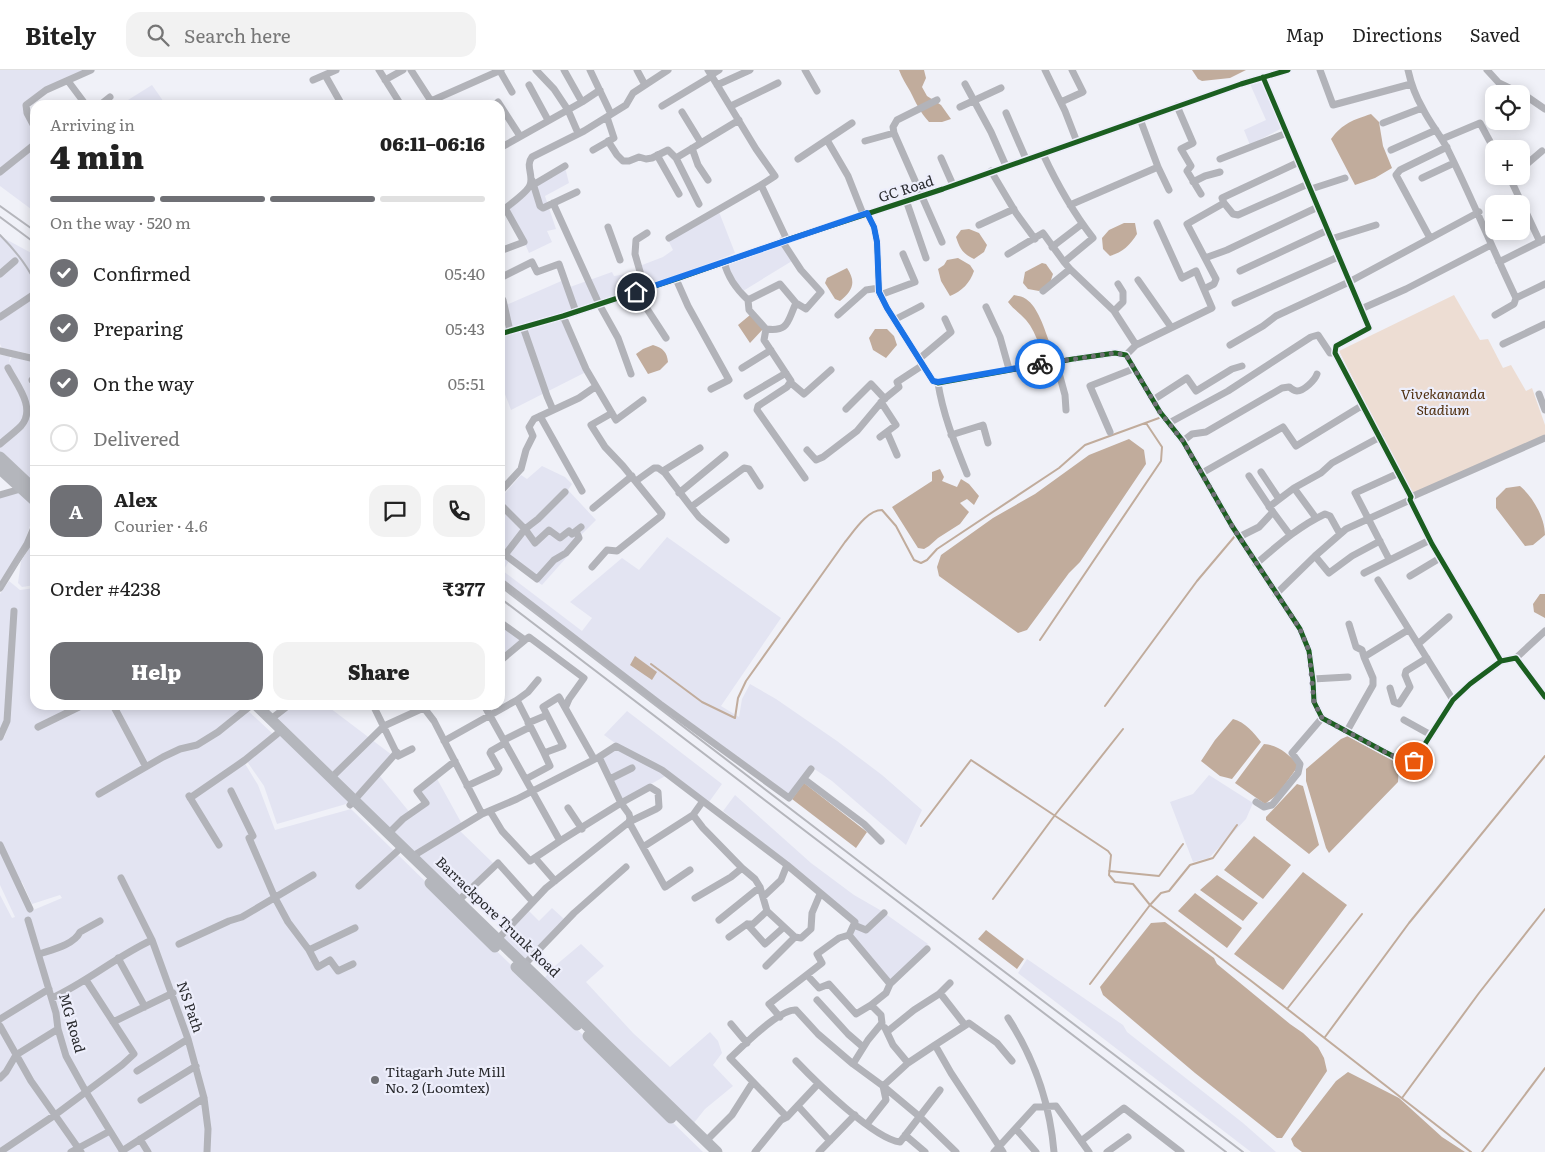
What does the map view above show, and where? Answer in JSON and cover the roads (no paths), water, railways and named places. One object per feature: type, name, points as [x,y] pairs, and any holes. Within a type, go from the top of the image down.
[{"type":"main road","points":[[0,456],[30,486]]},
{"type":"main road","points":[[0,469],[30,486]]},
{"type":"main road","name":"Barrackpore Trunk Road","points":[[254,710],[400,849],[474,927],[707,1146],[718,1152]]},
{"type":"main road","name":"Barrackpore Trunk Road","points":[[256,710],[271,719],[331,778],[352,803],[389,833],[400,849],[413,856],[459,900],[707,1146]]},
{"type":"street","points":[[33,100],[46,90],[91,70]]},
{"type":"street","points":[[313,80],[336,70]]},
{"type":"street","points":[[379,70],[396,100]]},
{"type":"street","points":[[385,80],[403,70]]},
{"type":"street","points":[[438,100],[500,70],[512,92]]},
{"type":"street","points":[[536,70],[554,89],[568,110],[578,133]]},
{"type":"street","points":[[564,70],[582,102]]},
{"type":"street","points":[[590,70],[600,90],[614,138],[593,150]]},
{"type":"street","points":[[637,70],[645,85]]},
{"type":"street","points":[[577,192],[545,208],[541,207],[528,164],[532,157],[609,116],[626,105],[633,93],[668,70]]},
{"type":"street","points":[[662,106],[719,70]]},
{"type":"street","points":[[717,85],[750,70]]},
{"type":"street","points":[[805,70],[817,91]]},
{"type":"street","points":[[1045,70],[1061,102],[1077,142]]},
{"type":"street","points":[[1061,102],[1083,92],[1072,70]]},
{"type":"street","name":"GC Road","points":[[505,332],[576,312],[676,279],[1026,160],[1140,118],[1288,70]]},
{"type":"street","points":[[1320,70],[1334,106],[1411,84]]},
{"type":"street","points":[[1408,70],[1411,84],[1422,108],[1447,147],[1516,298],[1514,304],[1495,315]]},
{"type":"street","points":[[1487,70],[1500,83],[1526,96],[1545,109]]},
{"type":"street","points":[[413,71],[430,100]]},
{"type":"street","points":[[669,238],[776,176],[756,149],[740,120],[710,74]]},
{"type":"street","points":[[325,75],[339,100]]},
{"type":"street","points":[[1263,77],[1369,328],[1336,346],[1335,353],[1399,473],[1430,540],[1501,662]]},
{"type":"street","points":[[68,81],[82,100]]},
{"type":"street","points":[[731,106],[778,84]]},
{"type":"street","points":[[965,84],[991,132],[1006,166]]},
{"type":"street","points":[[529,85],[548,120]]},
{"type":"street","points":[[960,107],[1002,88]]},
{"type":"street","points":[[505,145],[600,90]]},
{"type":"street","points":[[106,100],[110,97]]},
{"type":"street","points":[[937,100],[897,120],[893,127],[942,242]]},
{"type":"street","points":[[30,102],[26,105],[26,113],[30,120]]},
{"type":"street","points":[[1177,106],[1193,143],[1181,149],[1191,166],[1187,171],[1201,194]]},
{"type":"street","points":[[1383,123],[1422,108]]},
{"type":"street","points":[[682,112],[701,143]]},
{"type":"street","points":[[505,113],[520,136]]},
{"type":"street","points":[[1006,113],[1026,160]]},
{"type":"street","points":[[1140,118],[1158,167],[1169,190]]},
{"type":"street","points":[[676,158],[740,120]]},
{"type":"street","points":[[798,159],[852,122]]},
{"type":"street","points":[[1442,139],[1480,123],[1489,140]]},
{"type":"street","points":[[1391,150],[1436,130]]},
{"type":"street","points":[[865,141],[894,133]]},
{"type":"street","points":[[1220,159],[1287,133]]},
{"type":"street","points":[[827,140],[848,176],[865,214],[874,227],[877,242],[879,291],[894,320],[933,381],[938,382],[1115,353],[1126,355]]},
{"type":"street","points":[[608,141],[623,161],[639,157],[646,159],[668,150],[676,158],[699,204]]},
{"type":"street","points":[[1430,238],[1396,175],[1400,170],[1447,147]]},
{"type":"street","points":[[0,172],[30,148]]},
{"type":"street","points":[[692,148],[698,165],[708,180]]},
{"type":"street","points":[[1530,161],[1542,151]]},
{"type":"street","points":[[1043,154],[1059,188],[1093,238],[1064,262]]},
{"type":"street","points":[[656,155],[679,194]]},
{"type":"street","points":[[941,158],[953,185]]},
{"type":"street","points":[[1300,162],[1222,198],[1224,203],[1233,214],[1238,215],[1310,187],[1345,178]]},
{"type":"street","points":[[1422,178],[1454,163]]},
{"type":"street","points":[[505,208],[528,189],[532,182],[564,166]]},
{"type":"street","points":[[1070,205],[1158,167]]},
{"type":"street","points":[[991,171],[1034,239]]},
{"type":"street","points":[[1193,182],[1220,172]]},
{"type":"street","points":[[748,300],[780,284],[796,303],[806,309],[821,292],[801,270],[784,241],[761,185]]},
{"type":"street","points":[[1499,262],[1542,241],[1514,185]]},
{"type":"street","points":[[906,200],[926,258]]},
{"type":"street","points":[[554,203],[599,304],[618,338],[631,374]]},
{"type":"street","points":[[1204,289],[1214,284],[1216,279],[1187,224],[1224,203]]},
{"type":"street","points":[[1205,258],[1227,250],[1318,207]]},
{"type":"street","points":[[979,226],[1014,209]]},
{"type":"street","points":[[1230,345],[1263,326],[1276,316],[1349,282],[1478,212]]},
{"type":"street","points":[[505,213],[524,242],[505,249]]},
{"type":"street","points":[[1126,355],[1136,345],[1212,308],[1196,272],[1182,278],[1157,223]]},
{"type":"street","points":[[1052,247],[1082,224]]},
{"type":"street","points":[[1331,239],[1376,226]]},
{"type":"street","points":[[608,227],[618,260],[636,254]]},
{"type":"street","points":[[1240,271],[1328,230]]},
{"type":"street","points":[[645,289],[636,254],[636,240],[647,233]]},
{"type":"street","points":[[1008,254],[1043,233],[1070,270],[1114,311],[1136,345]]},
{"type":"street","points":[[1361,309],[1406,289],[1491,245]]},
{"type":"street","points":[[838,315],[866,290],[879,291],[915,282],[902,254]]},
{"type":"street","points":[[1235,303],[1338,257]]},
{"type":"street","points":[[0,274],[15,261]]},
{"type":"street","points":[[505,276],[532,262],[537,272],[559,264],[576,312]]},
{"type":"street","points":[[724,262],[735,287],[748,300],[749,310],[766,330],[777,331],[784,328],[796,303]]},
{"type":"street","points":[[1043,291],[1070,270]]},
{"type":"street","points":[[676,279],[688,306],[729,380],[711,389]]},
{"type":"street","points":[[1138,280],[1172,327]]},
{"type":"street","points":[[1114,311],[1123,302],[1123,292],[1118,284]]},
{"type":"street","points":[[1516,298],[1545,284]]},
{"type":"street","points":[[636,292],[666,338]]},
{"type":"street","points":[[0,317],[30,298]]},
{"type":"street","points":[[894,320],[921,306]]},
{"type":"street","points":[[986,307],[1000,337],[1010,369]]},
{"type":"street","points":[[505,309],[510,331]]},
{"type":"street","points":[[563,316],[595,387],[616,420],[643,400]]},
{"type":"street","points":[[808,450],[816,460],[823,457],[857,431],[883,400],[898,387],[897,382],[921,362],[951,332],[945,319]]},
{"type":"street","points":[[1503,344],[1545,324]]},
{"type":"street","points":[[523,327],[553,410]]},
{"type":"street","points":[[766,330],[764,340],[786,373],[790,383],[804,394],[831,370]]},
{"type":"street","points":[[1169,423],[1228,391],[1311,337],[1318,335],[1330,353],[1335,353]]},
{"type":"street","points":[[742,368],[772,350]]},
{"type":"street","points":[[0,351],[30,359]]},
{"type":"street","points":[[1126,355],[1153,400],[1183,441],[1256,564],[1300,629],[1309,651],[1314,702],[1322,718],[1406,762],[1414,761],[1453,700],[1470,684],[1501,662],[1516,658],[1545,632]]},
{"type":"street","points":[[1056,362],[1065,395],[1066,410]]},
{"type":"street","points":[[1153,400],[1187,378],[1196,391],[1232,369],[1242,366]]},
{"type":"street","points":[[0,444],[22,424],[28,409],[8,368]]},
{"type":"street","points":[[1110,432],[1090,386],[1133,369]]},
{"type":"street","points":[[747,396],[786,373]]},
{"type":"street","points":[[1183,441],[1192,434],[1206,432],[1282,388],[1289,387],[1297,391],[1300,390],[1315,379],[1317,374]]},
{"type":"street","points":[[938,382],[941,401],[951,435],[967,474]]},
{"type":"street","points":[[790,383],[758,406],[757,410],[805,478]]},
{"type":"street","points":[[846,409],[871,384],[883,400],[896,425],[880,437]]},
{"type":"street","points":[[505,487],[521,469],[526,450],[533,436],[529,427],[531,422],[579,398],[595,387]]},
{"type":"street","points":[[1539,394],[1545,410]]},
{"type":"street","points":[[1202,473],[1284,427],[1296,446],[1363,405]]},
{"type":"street","points":[[592,567],[607,550],[617,551],[661,516],[660,512],[634,479],[605,448],[591,425],[612,413]]},
{"type":"street","points":[[540,416],[582,491]]},
{"type":"street","points":[[951,435],[983,425],[988,443]]},
{"type":"street","points":[[887,432],[897,456]]},
{"type":"street","points":[[1239,537],[1259,527],[1279,499],[1294,488],[1332,463],[1380,437]]},
{"type":"street","points":[[1276,594],[1346,529],[1545,438]]},
{"type":"street","points":[[663,471],[700,448]]},
{"type":"street","points":[[679,492],[725,455]]},
{"type":"street","points":[[593,508],[634,479],[654,468],[658,468],[663,471],[699,517],[726,540]]},
{"type":"street","points":[[691,507],[744,468],[748,469],[760,486]]},
{"type":"street","points":[[1260,472],[1279,499]]},
{"type":"street","points":[[1389,559],[1355,493],[1399,473]]},
{"type":"street","points":[[1249,476],[1290,536]]},
{"type":"street","points":[[0,495],[30,487]]},
{"type":"street","points":[[1294,488],[1316,518]]},
{"type":"street","points":[[505,550],[524,529],[538,519],[565,492]]},
{"type":"street","points":[[505,511],[524,529],[535,543],[549,530],[560,538],[569,531],[572,534],[578,529],[579,538],[566,554],[554,560],[537,579],[505,555]]},
{"type":"street","points":[[1256,564],[1290,536],[1316,518],[1326,514],[1328,514],[1340,534]]},
{"type":"street","points":[[0,588],[30,537]]},
{"type":"street","points":[[1364,573],[1430,540]]},
{"type":"street","points":[[1315,556],[1329,572],[1352,556],[1380,541]]},
{"type":"street","points":[[1410,576],[1440,558]]},
{"type":"street","points":[[0,572],[7,576]]},
{"type":"street","points":[[1378,580],[1453,700]]},
{"type":"street","points":[[505,585],[660,704],[789,798],[811,769]]},
{"type":"street","points":[[0,737],[8,721],[14,611]]},
{"type":"street","points":[[1418,644],[1449,617]]},
{"type":"street","points":[[1347,732],[1373,685],[1373,678],[1362,650],[1356,647],[1349,624]]},
{"type":"street","points":[[505,626],[525,640]]},
{"type":"street","points":[[1364,656],[1408,630]]},
{"type":"street","points":[[505,657],[529,638],[584,678],[566,706]]},
{"type":"street","points":[[1390,688],[1394,702],[1399,704],[1410,686],[1405,675],[1406,671],[1427,658]]},
{"type":"street","points":[[1516,658],[1545,697]]},
{"type":"street","points":[[1313,680],[1348,678]]},
{"type":"street","points":[[505,707],[528,692],[538,680]]},
{"type":"street","points":[[544,753],[563,746],[543,707],[559,697],[610,779],[621,803],[629,814],[629,822],[665,887],[690,870]]},
{"type":"street","points":[[517,700],[550,766],[526,779]]},
{"type":"street","points":[[38,727],[73,710]]},
{"type":"street","points":[[116,710],[146,767]]},
{"type":"street","points":[[99,794],[180,750],[198,745],[218,732],[245,710]]},
{"type":"street","points":[[271,719],[283,710]]},
{"type":"street","points":[[376,710],[398,756],[412,749]]},
{"type":"street","points":[[331,778],[384,726],[418,710]]},
{"type":"street","points":[[429,710],[482,814]]},
{"type":"street","points":[[487,710],[560,841]]},
{"type":"street","points":[[444,741],[499,710]]},
{"type":"street","points":[[467,786],[497,772],[499,769],[490,753],[492,751],[547,715]]},
{"type":"street","points":[[1256,802],[1264,808],[1272,805],[1298,773],[1300,764],[1292,753],[1322,718]]},
{"type":"street","points":[[1404,720],[1431,735]]},
{"type":"street","points":[[219,845],[190,797],[245,760],[277,734]]},
{"type":"street","points":[[413,856],[482,814],[597,758],[616,746],[662,770],[787,865],[855,922],[849,935],[839,938],[817,954],[822,963],[769,1004],[780,1017]]},
{"type":"street","points":[[352,803],[396,752]]},
{"type":"street","points":[[389,833],[426,803],[417,791],[455,761]]},
{"type":"street","points":[[610,779],[632,768]]},
{"type":"street","points":[[804,779],[864,824],[881,841]]},
{"type":"street","points":[[490,811],[502,831],[530,861],[621,803],[650,788],[658,792],[659,806],[656,810],[629,822],[554,881],[498,939]]},
{"type":"street","points":[[231,791],[275,898],[288,922],[309,950],[318,967],[330,960],[338,972],[353,964]]},
{"type":"street","points":[[643,846],[693,815],[703,801]]},
{"type":"street","points":[[568,808],[582,829]]},
{"type":"street","points":[[693,815],[703,828],[755,879],[760,887],[767,911],[795,938]]},
{"type":"street","points":[[0,845],[30,909]]},
{"type":"street","points":[[359,886],[400,849]]},
{"type":"street","points":[[535,858],[554,881]]},
{"type":"street","points":[[459,900],[498,863],[533,902]]},
{"type":"street","points":[[763,897],[781,880],[787,865]]},
{"type":"street","points":[[524,965],[574,913],[626,867]]},
{"type":"street","points":[[695,898],[742,868]]},
{"type":"street","points":[[180,944],[229,921],[242,917],[313,875]]},
{"type":"street","name":"NS Path","points":[[121,878],[152,940],[173,993],[188,1039],[204,1098],[208,1129],[207,1152]]},
{"type":"street","points":[[719,920],[760,887]]},
{"type":"street","points":[[766,966],[795,938],[801,938],[811,929],[812,913],[820,894]]},
{"type":"street","points":[[728,937],[747,924],[753,924],[767,911]]},
{"type":"street","points":[[854,925],[866,930],[884,914]]},
{"type":"street","name":"MG Road","points":[[28,920],[52,998],[66,1056],[123,1151]]},
{"type":"street","points":[[39,954],[63,945],[78,936],[80,932],[100,921]]},
{"type":"street","points":[[747,924],[765,944],[784,927]]},
{"type":"street","points":[[309,950],[355,928]]},
{"type":"street","points":[[849,935],[890,984]]},
{"type":"street","points":[[52,998],[152,940]]},
{"type":"street","points":[[807,975],[819,988],[829,984],[856,1014],[886,993],[890,984],[927,949]]},
{"type":"street","points":[[118,958],[145,1007]]},
{"type":"street","points":[[2,1150],[55,1115],[134,1054],[86,980]]},
{"type":"street","points":[[888,1031],[914,1010],[940,993],[950,983]]},
{"type":"street","points":[[0,1019],[49,989]]},
{"type":"street","points":[[113,1022],[173,993]]},
{"type":"street","points":[[940,993],[965,1025]]},
{"type":"street","points":[[817,1000],[848,1034],[863,1047]]},
{"type":"street","points":[[871,1005],[881,1015],[882,1023],[888,1031],[893,1045],[908,1063]]},
{"type":"street","points":[[787,1117],[730,1058],[773,1019],[796,1010],[818,1034],[852,1064],[883,1086],[920,1117],[956,1152]]},
{"type":"street","points":[[1008,1018],[1028,1054],[1046,1106],[1052,1131],[1054,1152]]},
{"type":"street","points":[[852,1064],[882,1023]]},
{"type":"street","points":[[883,1086],[908,1063],[969,1023],[997,1043],[1012,1061]]},
{"type":"street","points":[[732,1024],[747,1043]]},
{"type":"street","points":[[0,1026],[31,1081],[80,1150]]},
{"type":"street","points":[[0,1078],[16,1055],[58,1029]]},
{"type":"street","points":[[137,1071],[188,1039]]},
{"type":"street","points":[[935,1045],[1001,1149]]},
{"type":"street","points":[[796,1061],[818,1084],[890,1141],[900,1142],[940,1090]]},
{"type":"street","points":[[141,1100],[196,1066]]},
{"type":"street","points":[[707,1146],[732,1115],[753,1082]]},
{"type":"street","points":[[755,1152],[781,1120],[787,1117],[818,1084]]},
{"type":"street","points":[[867,1124],[886,1100],[883,1086]]},
{"type":"street","points":[[123,1151],[204,1098]]},
{"type":"street","points":[[798,1106],[830,1141]]},
{"type":"street","points":[[994,1152],[1001,1149],[1035,1107],[1046,1106],[1056,1106],[1089,1152]]},
{"type":"street","points":[[1081,1141],[1124,1108],[1181,1152]]},
{"type":"street","points":[[819,1152],[855,1115]]},
{"type":"street","points":[[1016,1129],[1036,1152]]},
{"type":"street","points":[[71,1152],[80,1150],[110,1131]]},
{"type":"street","points":[[906,1135],[925,1152]]},
{"type":"street","points":[[1107,1152],[1128,1137]]},
{"type":"street","points":[[140,1139],[148,1152]]},
{"type":"waterway","points":[[651,664],[702,702],[735,718],[738,698],[746,681],[845,542],[871,513],[882,510],[896,526],[914,560],[921,563],[927,560],[937,549],[1059,468],[1085,445],[1159,418]]},
{"type":"waterway","points":[[1040,640],[1161,461],[1162,447],[1146,423]]},
{"type":"waterway","points":[[1105,706],[1197,581],[1235,536]]},
{"type":"waterway","points":[[993,899],[1055,815],[1123,729]]},
{"type":"waterway","points":[[1325,1037],[1409,923],[1545,756]]},
{"type":"waterway","points":[[921,826],[971,760],[1108,851],[1111,855],[1109,875],[1115,882],[1133,884],[1150,905],[1250,980],[1471,1152]]},
{"type":"waterway","points":[[1090,984],[1161,893],[1169,891],[1190,865],[1213,858],[1237,825]]},
{"type":"waterway","points":[[1109,871],[1159,876],[1183,844]]},
{"type":"waterway","points":[[1402,1098],[1479,993],[1545,909]]},
{"type":"waterway","points":[[1287,1009],[1362,914]]},
{"type":"waterway","points":[[1482,1152],[1545,1068]]},
{"type":"railway","points":[[0,206],[30,227]]},
{"type":"railway","points":[[0,217],[30,239]]},
{"type":"railway","points":[[0,235],[30,273]]},
{"type":"railway","points":[[0,588],[30,546]]},
{"type":"railway","points":[[505,590],[903,895],[1243,1152]]},
{"type":"railway","points":[[505,602],[1226,1152]]},
{"type":"place","name":"Titagarh Jute Mill No. 2 (Loomtex)","points":[[375,1080]]},
{"type":"park label","name":"Vivekananda Stadium","points":[[1443,402]]}]
